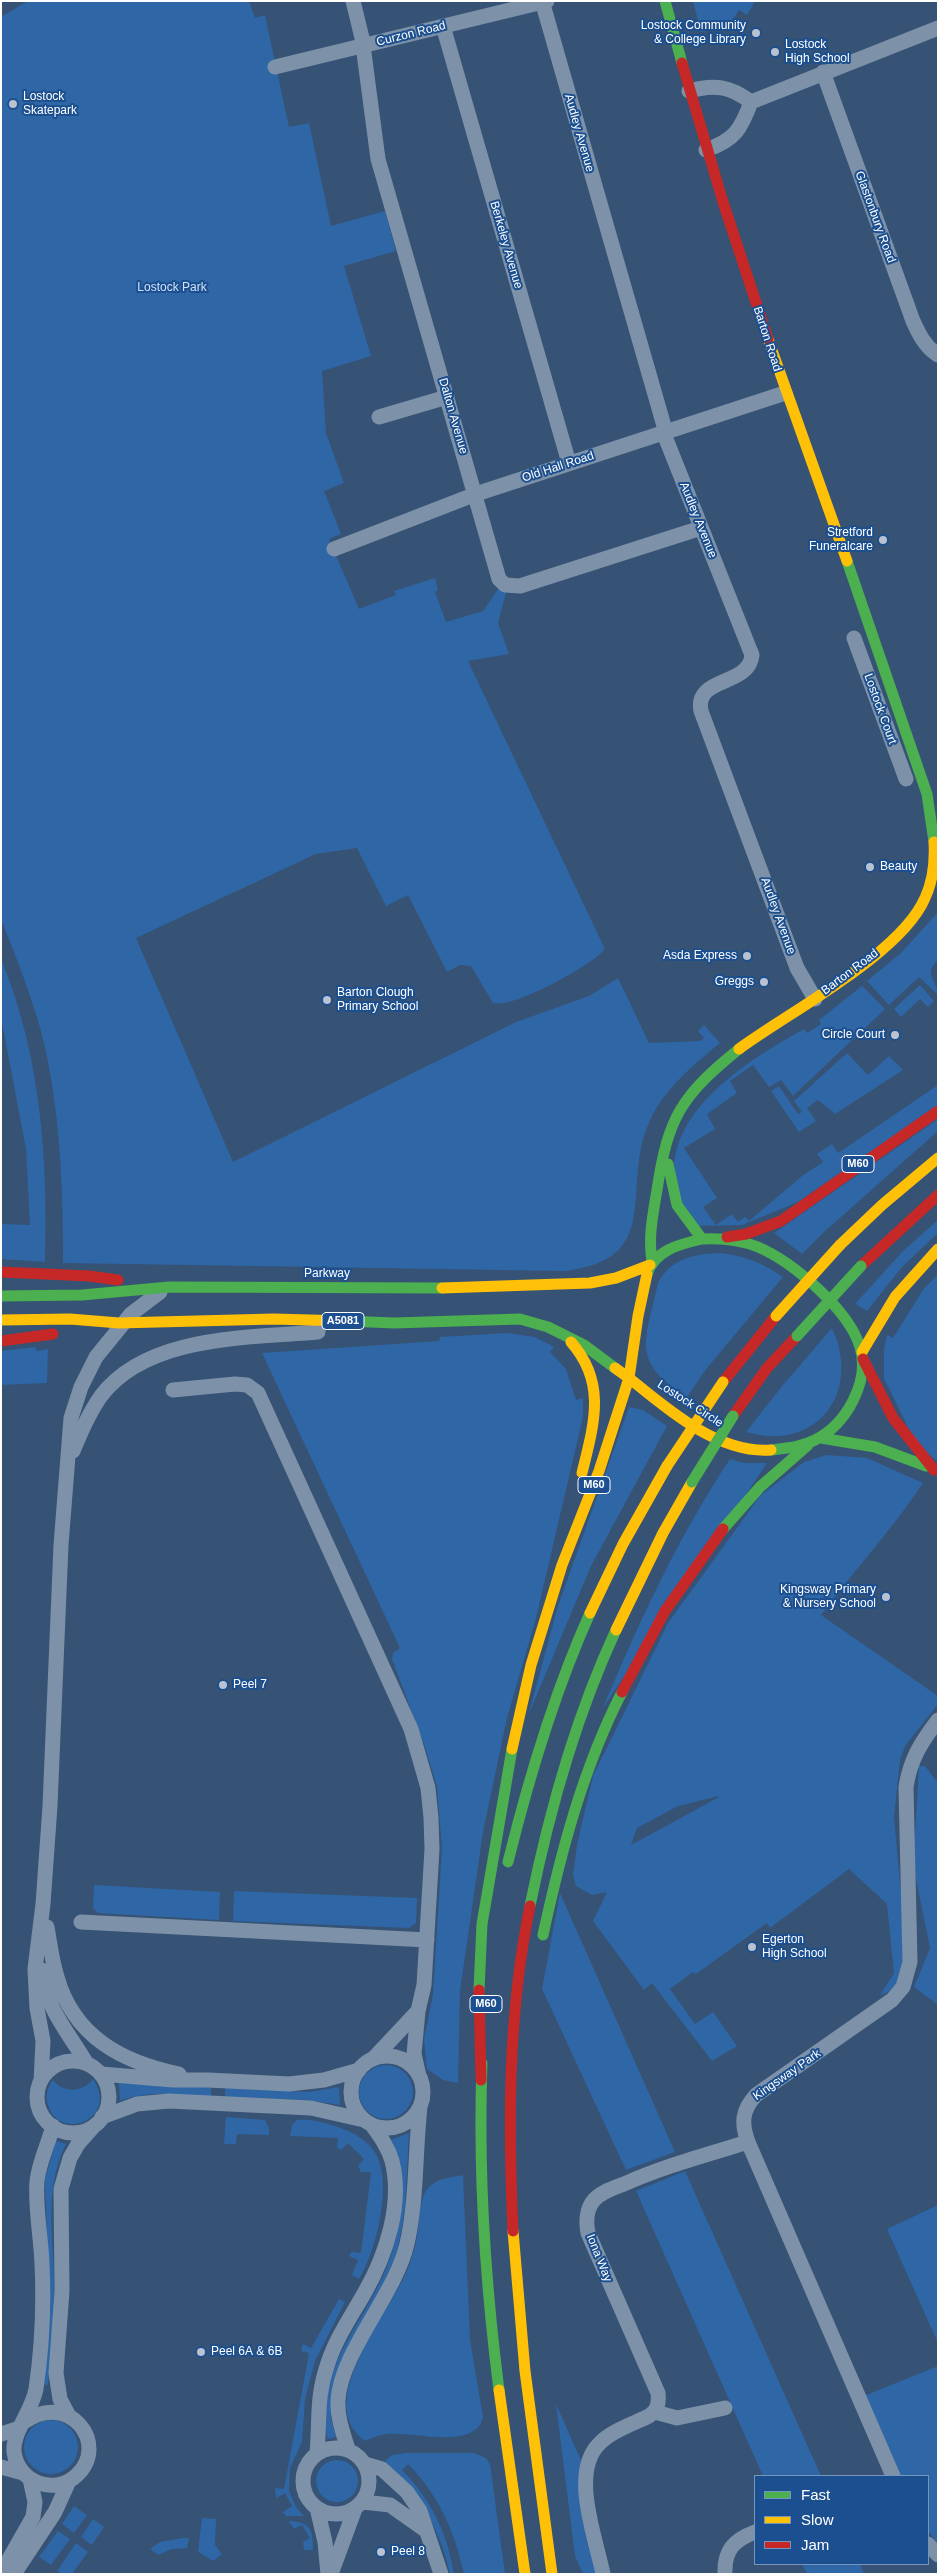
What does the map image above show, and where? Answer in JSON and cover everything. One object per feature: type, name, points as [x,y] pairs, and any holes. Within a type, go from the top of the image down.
[{"type":"main road","name":"Barton Road","points":[[651,1264],[649,1249],[651,1225],[666,1141],[672,1122],[681,1107],[701,1082],[722,1062],[854,972],[893,938],[933,892],[934,865],[934,829],[927,794],[914,752],[785,393],[706,150],[665,1]]},
{"type":"main road","name":"M60","points":[[716,1238],[746,1234],[781,1221],[873,1154],[938,1111]]},
{"type":"main road","name":"Barton Road","points":[[666,1141],[674,1203],[684,1219],[702,1239]]},
{"type":"main road","points":[[505,1874],[531,1772],[571,1656],[615,1560],[667,1466],[724,1382],[776,1316],[840,1245],[882,1205],[938,1158]]},
{"type":"main road","name":"M60","points":[[552,2574],[524,2369],[509,2174],[513,2020],[520,1956],[536,1868],[553,1801],[573,1734],[622,1612],[658,1540],[733,1416],[767,1368],[861,1266],[938,1195]]},
{"type":"main road","points":[[629,1378],[642,1296],[651,1264],[670,1248],[702,1239],[716,1238],[739,1241],[775,1255],[826,1298],[846,1320],[881,1399],[901,1433],[936,1471]]},
{"type":"main road","name":"Lostock Circle","points":[[629,1378],[665,1406],[710,1435],[729,1443],[765,1451],[808,1445],[820,1438],[848,1409],[861,1378],[863,1355],[878,1320],[908,1280],[938,1249]]},
{"type":"main road","name":"Parkway","points":[[1,1296],[70,1296],[169,1287],[442,1288],[590,1283],[616,1278],[651,1264]]},
{"type":"main road","points":[[1,1272],[70,1276],[169,1287]]},
{"type":"main road","name":"A5081","points":[[1,1320],[70,1319],[121,1323],[274,1319],[394,1323],[520,1319],[548,1326],[584,1345],[629,1378]]},
{"type":"main road","name":"A5081","points":[[1,1341],[66,1333],[121,1323]]},
{"type":"main road","name":"M60","points":[[562,1565],[596,1400],[594,1385],[584,1357],[563,1335]]},
{"type":"main road","name":"M60","points":[[526,2574],[484,2264],[480,2160],[479,1969],[488,1878],[508,1764],[531,1665],[562,1565],[599,1471],[629,1378]]},
{"type":"main road","points":[[820,1438],[875,1447],[907,1457],[936,1471]]},
{"type":"main road","points":[[541,1943],[569,1825],[610,1714],[636,1662],[680,1588],[706,1550],[751,1494],[782,1464],[808,1445]]},
{"type":"main road","name":"M60","points":[[481,2080],[485,2012],[492,1953]]},
{"type":"main road","name":"M60","points":[[509,2174],[519,2120],[524,2067]]},
{"type":"street","name":"Dalton Avenue","points":[[353,1],[362,46],[378,159],[476,494],[497,574],[502,582],[511,586],[520,586],[701,528]]},
{"type":"street","name":"Curzon Road","points":[[276,67],[544,2]]},
{"type":"street","name":"Audley Avenue","points":[[544,2],[665,432],[752,655],[751,664],[744,672],[706,690],[700,703],[701,711],[797,968],[815,999]]},
{"type":"street","name":"Berkeley Avenue","points":[[443,26],[568,463]]},
{"type":"street","points":[[706,150],[726,143],[735,134],[744,120],[751,102],[938,28]]},
{"type":"street","name":"Glastonbury Road","points":[[823,72],[912,321],[921,338],[931,351],[938,355]]},
{"type":"street","points":[[689,91],[709,86],[725,87],[751,102]]},
{"type":"street","name":"Old Hall Road","points":[[334,549],[476,494],[785,393]]},
{"type":"street","points":[[378,417],[448,397]]},
{"type":"street","name":"Lostock Court","points":[[854,638],[906,779]]},
{"type":"street","points":[[869,678],[886,672]]},
{"type":"street","points":[[898,758],[914,752]]},
{"type":"street","points":[[41,2081],[43,2049],[36,2008],[34,1970],[43,1904],[61,1545],[70,1457],[71,1418],[81,1387],[96,1357],[121,1323],[146,1301],[169,1287]]},
{"type":"street","points":[[70,1457],[101,1396],[123,1374],[156,1356],[181,1348],[213,1342],[394,1323]]},
{"type":"street","points":[[173,1390],[235,1384],[248,1385],[258,1393],[397,1695],[421,1758],[428,1788],[431,1818],[427,1940],[424,1985],[418,2011],[414,2054],[423,2097],[420,2107],[414,2199],[407,2244],[400,2266],[356,2350],[340,2389],[338,2411],[348,2449]]},
{"type":"street","name":"Kingsway Park","points":[[894,2475],[748,2142],[743,2118],[745,2110],[756,2095],[864,2021],[892,2000],[903,1987],[910,1962],[906,1787],[909,1766],[915,1753],[938,1720]]},
{"type":"street","points":[[43,1904],[57,1977],[64,1996],[88,2032],[104,2046],[122,2057],[172,2072],[208,2080]]},
{"type":"street","points":[[81,1922],[427,1940]]},
{"type":"street","points":[[47,1927],[42,1970],[48,2001],[61,2026],[87,2064]]},
{"type":"street","points":[[101,2074],[173,2080],[307,2083],[359,2070],[373,2059],[418,2011]]},
{"type":"street","points":[[373,2059],[384,2056],[399,2059],[413,2067],[419,2076]]},
{"type":"street","points":[[1,2467],[49,2486],[69,2481],[78,2474],[85,2464],[88,2453],[88,2441],[84,2430],[69,2416],[60,2399],[56,2373],[62,2291],[60,2189],[70,2158],[78,2144],[98,2122],[108,2107],[109,2096],[101,2074],[87,2064],[78,2061],[61,2063],[46,2073],[38,2090],[40,2110],[53,2126],[60,2130],[77,2132],[98,2122],[127,2107],[148,2102],[169,2101],[311,2108],[394,2128],[409,2120],[420,2107]]},
{"type":"street","points":[[317,2453],[317,2410],[322,2380],[338,2340],[378,2268],[390,2230],[394,2200],[394,2169],[388,2150],[368,2122],[357,2112],[351,2090],[359,2070]]},
{"type":"street","points":[[1,2573],[32,2517],[35,2502],[27,2476],[17,2463],[14,2451],[15,2439],[36,2390],[41,2328],[42,2271],[37,2179],[53,2126]]},
{"type":"street","name":"Iona Way","points":[[655,2412],[659,2403],[658,2393],[588,2233],[588,2212],[593,2201],[604,2192],[656,2171],[748,2142]]},
{"type":"street","points":[[603,2574],[586,2496],[586,2469],[591,2454],[599,2443],[655,2412],[678,2418],[725,2408]]},
{"type":"street","points":[[1,2434],[22,2425],[34,2415],[46,2411],[58,2412],[69,2416]]},
{"type":"street","points":[[329,2574],[359,2505],[370,2483],[365,2464],[355,2453],[348,2449],[337,2447],[317,2453],[304,2470],[303,2480],[310,2501],[317,2508],[336,2514],[359,2505],[390,2505],[424,2529]]},
{"type":"street","points":[[365,2464],[382,2469],[407,2492],[420,2511],[424,2529],[434,2549],[441,2574]]},
{"type":"street","points":[[14,2574],[55,2512],[69,2481]]},
{"type":"street","points":[[317,2508],[325,2542],[329,2574]]},
{"type":"street","points":[[725,2574],[727,2552],[738,2540],[754,2532]]},
{"type":"street","points":[[929,2545],[938,2555]]},
{"type":"green space","name":"Lostock Park","points":[[28,1],[249,1],[255,18],[265,15],[289,127],[309,123],[331,226],[385,211],[396,251],[344,266],[371,356],[322,371],[326,433],[344,483],[324,491],[341,534],[329,539],[359,609],[396,595],[394,591],[435,578],[438,590],[435,592],[446,622],[483,611],[498,589],[506,593],[498,623],[509,654],[468,661],[605,949],[569,975],[551,985],[517,999],[503,1003],[493,1003],[471,966],[460,965],[447,972],[408,895],[386,906],[357,848],[316,854],[136,938],[233,1162],[516,1022],[589,996],[618,978],[649,1043],[700,1041],[704,1038],[698,1031],[704,1025],[720,1043],[699,1060],[669,1090],[654,1113],[648,1125],[641,1150],[634,1218],[628,1237],[616,1252],[596,1264],[565,1271],[63,1263],[60,1165],[49,1067],[35,1010],[1,919],[1,17]]},
{"type":"green space","points":[[693,1],[755,1],[747,15],[739,10],[727,28],[701,32]]},
{"type":"green space","points":[[938,912],[938,960],[933,965],[931,974],[938,995],[919,977],[889,1005],[867,981],[901,953]]},
{"type":"green space","points":[[1,959],[25,1033],[39,1108],[45,1184],[45,1262],[1,1259],[1,1224],[30,1225],[26,1149],[1,1017]]},
{"type":"green space","points":[[920,985],[934,1001],[928,1007],[920,999],[901,1017],[894,1009]]},
{"type":"green space","points":[[862,986],[885,1009],[793,1096],[781,1080],[769,1087],[753,1065],[730,1081],[737,1093],[707,1114],[715,1129],[684,1148],[717,1198],[703,1207],[716,1225],[732,1214],[738,1222],[745,1217],[749,1221],[802,1176],[823,1162],[817,1154],[832,1144],[838,1153],[938,1085],[938,1105],[798,1202],[742,1225],[693,1226],[676,1189],[675,1158],[683,1133],[697,1111],[716,1090],[737,1072],[760,1055],[804,1029],[807,1033],[821,1024],[819,1020]]},
{"type":"green space","points":[[847,1053],[868,1075],[889,1056],[903,1070],[835,1114],[818,1100],[807,1108],[816,1121],[799,1132],[771,1091],[779,1086],[798,1114],[802,1112],[794,1101]]},
{"type":"green space","points":[[938,1119],[938,1131],[824,1232],[802,1254],[774,1233]]},
{"type":"green space","points":[[938,1220],[938,1233],[902,1267],[867,1311],[855,1304],[903,1251]]},
{"type":"green space","points":[[719,1253],[752,1260],[783,1277],[707,1368],[687,1397],[656,1372],[649,1360],[646,1348],[649,1320],[658,1283],[669,1268],[684,1259]]},
{"type":"green space","points":[[938,1274],[938,1462],[916,1444],[884,1378],[884,1349],[887,1335],[893,1338],[923,1290]]},
{"type":"green space","points":[[832,1328],[840,1352],[841,1374],[837,1395],[827,1412],[812,1425],[794,1434],[771,1436],[746,1432],[783,1385]]},
{"type":"green space","points":[[507,1333],[535,1337],[554,1347],[550,1352],[566,1369],[576,1400],[583,1398],[583,1417],[536,1618],[507,1718],[483,1832],[460,1991],[458,2083],[443,2080],[427,2069],[424,2040],[433,1994],[442,1848],[437,1787],[425,1747],[392,1659],[393,1653],[400,1648],[262,1353],[439,1341],[440,1337]]},
{"type":"green space","points":[[36,1347],[36,1351],[48,1349],[47,1383],[1,1385],[1,1351]]},
{"type":"green space","points":[[629,1407],[643,1410],[667,1426],[591,1566],[528,1716],[558,1606]]},
{"type":"green space","points":[[827,1455],[867,1458],[923,1483],[899,1517],[821,1615],[938,1696],[938,1704],[905,1746],[900,1761],[894,1817],[907,1959],[895,1986],[880,1995],[894,1973],[887,1904],[849,1869],[770,1928],[767,1923],[696,1974],[693,1972],[670,1989],[695,2024],[713,2012],[737,2046],[712,2061],[652,1983],[644,1990],[593,1921],[607,1892],[592,1895],[576,1886],[573,1875],[577,1845],[593,1776],[668,1623],[760,1496],[804,1462]],"holes":[[[719,1797],[631,1845],[637,1828],[678,1806]]]},
{"type":"green space","points":[[730,1459],[742,1463],[767,1463],[603,1708],[631,1643],[676,1550]]},
{"type":"green space","points":[[919,1766],[925,1766],[938,1783],[938,2005],[914,1987],[930,1948],[916,1879],[914,1852]]},
{"type":"green space","points":[[94,1885],[220,1892],[219,1920],[98,1913],[93,1908]]},
{"type":"green space","points":[[234,1891],[417,1898],[416,1923],[409,1928],[233,1921]]},
{"type":"green space","points":[[560,1893],[675,2152],[626,2170],[542,1989]]},
{"type":"green space","points":[[381,2065],[391,2065],[401,2069],[409,2077],[413,2092],[409,2107],[401,2115],[391,2119],[381,2119],[371,2115],[363,2107],[359,2097],[359,2087],[363,2077],[371,2069]]},
{"type":"green space","points":[[93,2079],[99,2093],[99,2105],[94,2115],[85,2121],[74,2124],[63,2123],[54,2116],[48,2105],[47,2098],[48,2089],[53,2080],[62,2088],[73,2090],[84,2087]]},
{"type":"green space","points":[[119,2083],[211,2087],[211,2097],[153,2094],[120,2101]]},
{"type":"green space","points":[[339,2087],[340,2105],[307,2100],[225,2097],[225,2088],[309,2092]]},
{"type":"green space","points":[[226,2117],[265,2120],[269,2128],[269,2135],[237,2134],[236,2144],[224,2144]]},
{"type":"green space","points":[[297,2120],[321,2122],[347,2131],[369,2145],[377,2156],[383,2184],[380,2219],[371,2253],[359,2279],[352,2275],[358,2260],[349,2256],[351,2252],[361,2253],[371,2172],[361,2172],[358,2166],[364,2159],[348,2143],[341,2150],[337,2148],[338,2138],[290,2136],[292,2125]]},
{"type":"green space","points":[[409,2133],[405,2210],[397,2253],[331,2397],[331,2419],[336,2437],[327,2439],[326,2409],[330,2383],[348,2340],[382,2277],[395,2240],[398,2215],[398,2189],[395,2150],[391,2140]]},
{"type":"green space","points":[[56,2141],[66,2144],[54,2179],[52,2196],[54,2298],[48,2385],[41,2384],[48,2264],[45,2179]]},
{"type":"green space","points":[[685,2171],[821,2475],[763,2475],[636,2191]]},
{"type":"green space","points":[[463,2175],[470,2340],[483,2417],[478,2427],[469,2434],[456,2437],[387,2434],[365,2441],[351,2424],[347,2404],[350,2381],[360,2356],[408,2268],[416,2243],[421,2208],[426,2191],[433,2183]]},
{"type":"green space","points":[[938,2205],[938,2343],[887,2229]]},
{"type":"green space","points":[[339,2299],[345,2302],[315,2361],[305,2399],[302,2442],[290,2468],[289,2491],[296,2507],[304,2516],[286,2516],[283,2512],[292,2506],[285,2493],[276,2498],[275,2488],[284,2489],[309,2353],[301,2351],[303,2344],[311,2348]]},
{"type":"green space","points":[[938,2366],[938,2543],[929,2532],[929,2475],[901,2475],[864,2396]]},
{"type":"green space","points":[[556,2404],[584,2467],[600,2574],[583,2574],[575,2556]]},
{"type":"green space","points":[[51,2420],[61,2422],[70,2428],[76,2437],[78,2447],[76,2457],[70,2466],[61,2472],[51,2474],[41,2472],[32,2466],[26,2457],[24,2447],[26,2437],[32,2428],[41,2422]]},
{"type":"green space","points":[[407,2453],[474,2453],[486,2458],[490,2464],[505,2574],[464,2574],[444,2514],[428,2488],[408,2464],[402,2470],[429,2505],[447,2544],[454,2574],[450,2574],[440,2540],[426,2512],[418,2499],[385,2461],[392,2455]]},
{"type":"green space","points":[[341,2460],[349,2463],[355,2469],[358,2481],[355,2493],[349,2499],[333,2502],[325,2499],[319,2493],[316,2477],[319,2469],[325,2463]]},
{"type":"green space","points":[[74,2506],[87,2515],[74,2533],[62,2524]]},
{"type":"green space","points":[[202,2518],[216,2519],[215,2545],[222,2554],[213,2561],[198,2552]]},
{"type":"green space","points":[[93,2519],[104,2527],[92,2545],[81,2537]]},
{"type":"green space","points":[[289,2521],[302,2523],[309,2528],[313,2550],[304,2550],[303,2542],[310,2538],[302,2525],[294,2529]]},
{"type":"green space","points":[[58,2531],[70,2539],[51,2565],[39,2557]]},
{"type":"green space","points":[[189,2538],[187,2548],[172,2549],[158,2555],[150,2549],[160,2542]]},
{"type":"green space","points":[[76,2543],[88,2552],[72,2574],[61,2574],[57,2571]]},
{"type":"green space","points":[[802,2565],[860,2565],[864,2574],[807,2574]]},
{"type":"traffic: fast","points":[[665,1],[682,63]]},
{"type":"traffic: fast","points":[[847,561],[927,794],[934,842]]},
{"type":"traffic: fast","points":[[652,1262],[651,1235],[653,1217],[661,1165],[672,1126],[690,1095],[739,1049]]},
{"type":"traffic: fast","points":[[668,1164],[677,1205],[702,1239]]},
{"type":"traffic: fast","points":[[702,1239],[731,1240],[745,1243],[758,1247],[787,1264],[803,1275],[832,1303],[854,1333],[860,1347],[862,1374],[859,1387],[846,1413],[837,1424],[827,1433],[810,1442],[771,1450]]},
{"type":"traffic: fast","points":[[647,1274],[656,1259],[669,1249],[702,1239]]},
{"type":"traffic: fast","points":[[797,1336],[861,1266]]},
{"type":"traffic: fast","points":[[1,1296],[82,1295],[169,1287],[442,1288]]},
{"type":"traffic: fast","points":[[346,1321],[394,1323],[520,1319],[548,1327],[584,1345],[615,1368]]},
{"type":"traffic: fast","points":[[692,1482],[733,1416]]},
{"type":"traffic: fast","points":[[821,1438],[875,1447],[926,1466]]},
{"type":"traffic: fast","points":[[723,1529],[760,1487],[808,1445]]},
{"type":"traffic: fast","points":[[508,1862],[543,1736],[565,1674],[590,1613]]},
{"type":"traffic: fast","points":[[530,1906],[565,1766],[588,1697],[616,1630]]},
{"type":"traffic: fast","points":[[543,1935],[557,1873],[585,1780],[608,1721],[622,1692]]},
{"type":"traffic: fast","points":[[479,1990],[482,1924],[512,1749]]},
{"type":"traffic: fast","points":[[482,2063],[481,2145],[486,2268],[499,2390]]},
{"type":"traffic: slow","points":[[768,339],[847,561]]},
{"type":"traffic: slow","points":[[739,1049],[842,981],[893,940],[912,919],[925,898],[933,870],[934,842]]},
{"type":"traffic: slow","points":[[840,1245],[882,1205],[938,1158]]},
{"type":"traffic: slow","points":[[776,1316],[840,1245]]},
{"type":"traffic: slow","points":[[862,1352],[895,1297],[938,1249]]},
{"type":"traffic: slow","points":[[442,1288],[590,1283],[616,1278],[650,1265]]},
{"type":"traffic: slow","points":[[647,1274],[638,1316],[629,1378],[694,1427],[713,1437],[732,1445],[751,1449],[771,1450]]},
{"type":"traffic: slow","points":[[1,1320],[70,1319],[119,1323],[274,1319],[346,1321]]},
{"type":"traffic: slow","points":[[571,1342],[582,1357],[590,1373],[593,1389],[593,1421],[582,1473]]},
{"type":"traffic: slow","points":[[512,1749],[531,1665],[562,1565],[599,1471],[629,1378],[615,1368]]},
{"type":"traffic: slow","points":[[667,1466],[723,1382]]},
{"type":"traffic: slow","points":[[590,1613],[623,1544],[667,1466]]},
{"type":"traffic: slow","points":[[616,1630],[663,1533],[692,1482]]},
{"type":"traffic: slow","points":[[513,2231],[525,2371],[552,2574]]},
{"type":"traffic: slow","points":[[499,2390],[525,2574]]},
{"type":"traffic: jam","points":[[682,63],[723,202],[768,339]]},
{"type":"traffic: jam","points":[[727,1237],[746,1234],[781,1221],[938,1111]]},
{"type":"traffic: jam","points":[[861,1266],[938,1195]]},
{"type":"traffic: jam","points":[[1,1272],[89,1276],[118,1280]]},
{"type":"traffic: jam","points":[[723,1382],[776,1316]]},
{"type":"traffic: jam","points":[[1,1341],[53,1334]]},
{"type":"traffic: jam","points":[[733,1416],[767,1368],[797,1336]]},
{"type":"traffic: jam","points":[[863,1359],[893,1418],[934,1470]]},
{"type":"traffic: jam","points":[[622,1692],[665,1611],[723,1529]]},
{"type":"traffic: jam","points":[[513,2231],[510,2149],[511,2068],[517,1987],[530,1906]]},
{"type":"traffic: jam","points":[[479,1990],[481,2080]]},
{"type":"place","name":"Lostock Community & College Library","points":[[756,33]]},
{"type":"place","name":"Lostock High School","points":[[775,52]]},
{"type":"place","name":"Lostock Skatepark","points":[[13,104]]},
{"type":"place","name":"Stretford Funeralcare","points":[[883,540]]},
{"type":"place","name":"Beauty","points":[[870,867]]},
{"type":"place","name":"Asda Express","points":[[747,956]]},
{"type":"place","name":"Greggs","points":[[764,982]]},
{"type":"place","name":"Barton Clough Primary School","points":[[327,1000]]},
{"type":"place","name":"Circle Court","points":[[895,1035]]},
{"type":"place","name":"Kingsway Primary & Nursery School","points":[[886,1597]]},
{"type":"place","name":"Peel 7","points":[[223,1685]]},
{"type":"place","name":"Egerton High School","points":[[752,1947]]},
{"type":"place","name":"Peel 6A & 6B","points":[[201,2352]]},
{"type":"place","name":"Peel 8","points":[[381,2552]]}]
